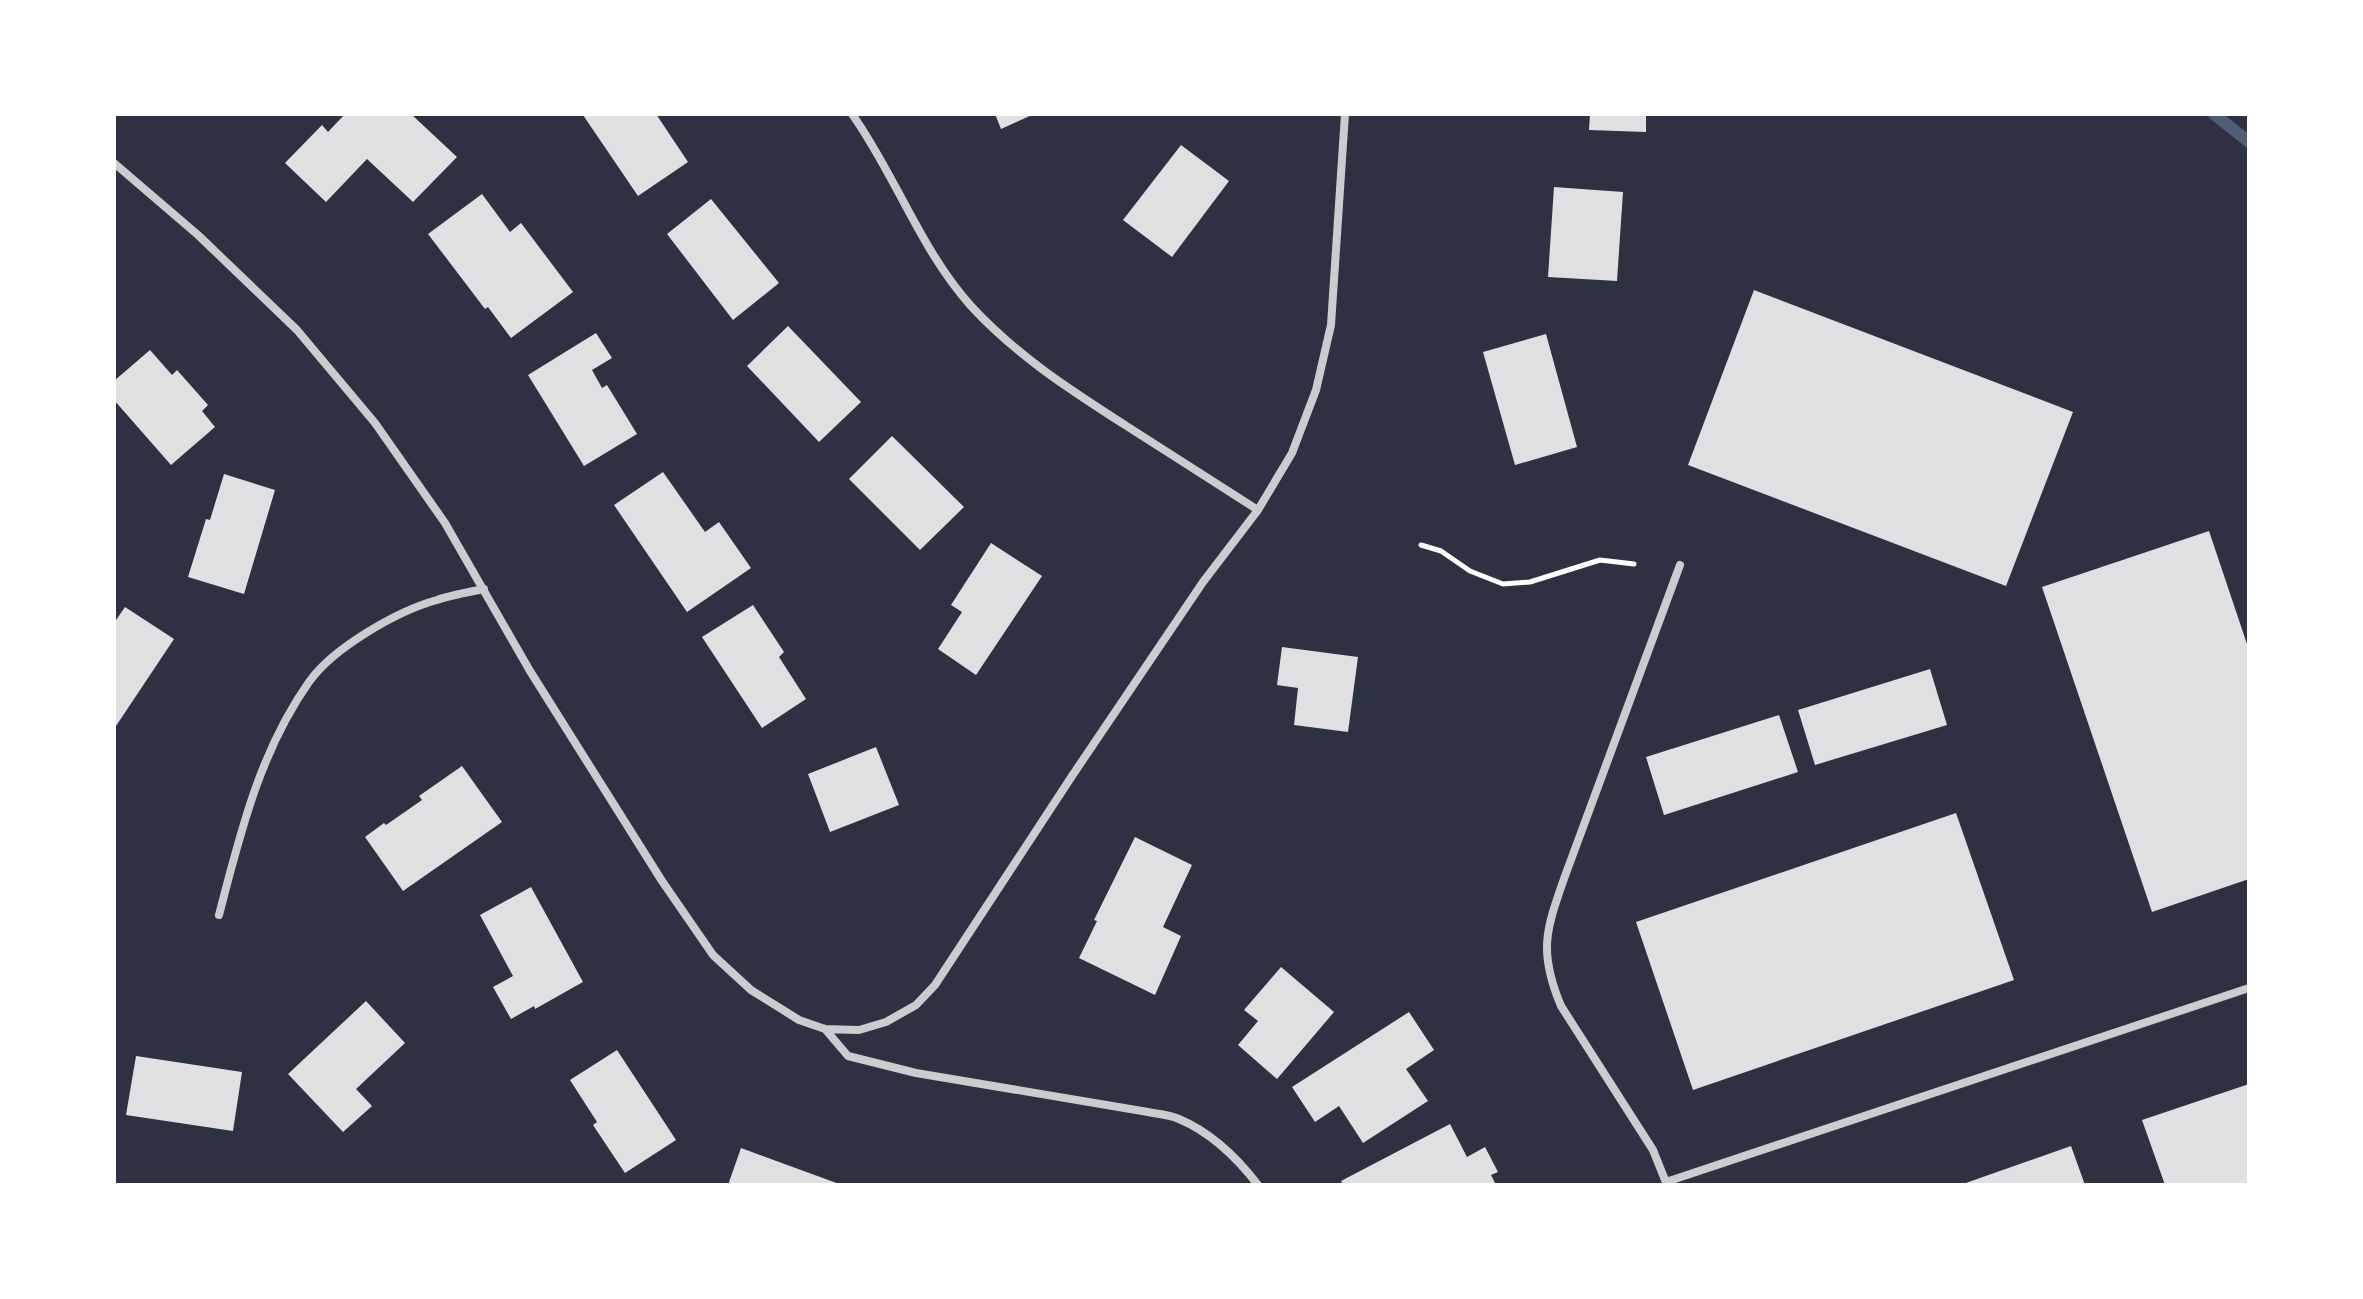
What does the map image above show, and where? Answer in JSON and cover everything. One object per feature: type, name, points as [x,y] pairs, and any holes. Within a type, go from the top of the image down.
[{"type":"street","points":[[852,114],[929,250],[970,305],[1018,352],[1051,377],[1258,510]]},
{"type":"street","points":[[114,163],[198,235],[297,330],[375,423],[445,523],[530,671],[662,881],[713,955],[751,990],[799,1020],[825,1029],[859,1030],[886,1022],[916,1005],[935,985],[1203,582],[1258,510],[1292,453],[1316,390],[1331,325],[1345,114]]},
{"type":"street","points":[[1680,565],[1565,876],[1546,937],[1546,959],[1561,1006],[1653,1150],[1666,1183],[2249,988]]},
{"type":"street","points":[[219,915],[251,799],[273,744],[310,680],[341,650],[385,621],[434,600],[484,589]]},
{"type":"street","points":[[825,1029],[848,1056],[916,1073],[1179,1119],[1216,1141],[1258,1185]]},
{"type":"path","points":[[1421,545],[1441,551],[1470,571],[1503,584],[1530,582],[1600,560],[1634,564]]},
{"type":"building","points":[[345,114],[411,114],[457,157],[413,202],[367,159],[326,202],[285,163],[322,125],[328,132]]},
{"type":"building","points":[[585,114],[656,114],[688,162],[638,196]]},
{"type":"building","points":[[995,114],[1034,114],[1001,129]]},
{"type":"building","points":[[1590,114],[1646,114],[1646,132],[1589,130]]},
{"type":"building","points":[[1181,145],[1229,181],[1172,257],[1123,220]]},
{"type":"building","points":[[1554,187],[1623,192],[1617,281],[1548,277]]},
{"type":"building","points":[[482,194],[510,232],[521,223],[573,292],[511,338],[428,234]]},
{"type":"building","points":[[711,199],[779,283],[733,320],[667,234]]},
{"type":"building","points":[[1754,290],[2073,412],[2006,586],[1688,465]]},
{"type":"building","points":[[788,326],[861,402],[819,442],[747,366]]},
{"type":"building","points":[[596,333],[612,358],[592,370],[602,388],[607,385],[637,434],[584,466],[528,375]]},
{"type":"building","points":[[1546,334],[1577,447],[1515,465],[1483,352]]},
{"type":"building","points":[[150,350],[172,375],[177,370],[208,405],[202,411],[215,427],[171,465],[114,400],[114,381]]},
{"type":"building","points":[[892,436],[964,507],[920,550],[849,479]]},
{"type":"building","points":[[663,472],[705,532],[719,522],[751,568],[687,612],[614,505]]},
{"type":"building","points":[[224,474],[275,490],[244,594],[188,577]]},
{"type":"building","points":[[2209,531],[2249,650],[2249,879],[2152,912],[2042,587]]},
{"type":"building","points":[[991,543],[1042,576],[976,675],[938,649],[962,612],[951,605]]},
{"type":"building","points":[[753,605],[784,652],[779,657],[806,699],[762,728],[702,637]]},
{"type":"building","points":[[125,607],[174,639],[114,729],[114,623]]},
{"type":"building","points":[[1282,647],[1358,657],[1348,732],[1294,725],[1298,688],[1277,685]]},
{"type":"building","points":[[1930,669],[1947,725],[1815,765],[1798,710]]},
{"type":"building","points":[[1779,715],[1798,772],[1664,815],[1646,757]]},
{"type":"building","points":[[876,747],[899,805],[830,832],[808,774]]},
{"type":"building","points":[[462,766],[502,822],[403,891],[365,837],[422,800],[419,796]]},
{"type":"building","points":[[1956,813],[2014,980],[1693,1090],[1636,922]]},
{"type":"building","points":[[1135,837],[1192,865],[1163,927],[1181,936],[1155,995],[1079,958]]},
{"type":"building","points":[[531,887],[583,982],[511,1019],[493,987],[513,976],[480,915]]},
{"type":"building","points":[[1281,967],[1334,1012],[1277,1079],[1238,1045],[1258,1021],[1244,1010]]},
{"type":"building","points":[[366,1001],[405,1043],[356,1089],[372,1106],[343,1132],[288,1074]]},
{"type":"building","points":[[1409,1012],[1434,1050],[1406,1069],[1428,1101],[1363,1143],[1339,1106],[1315,1122],[1292,1087]]},
{"type":"building","points":[[617,1050],[676,1140],[625,1173],[593,1125],[597,1122],[570,1080]]},
{"type":"building","points":[[136,1056],[242,1072],[233,1131],[126,1115]]},
{"type":"building","points":[[2249,1084],[2249,1185],[2165,1185],[2142,1120]]},
{"type":"building","points":[[1450,1124],[1467,1157],[1485,1147],[1498,1172],[1491,1175],[1496,1185],[1343,1185],[1341,1181]]},
{"type":"building","points":[[2071,1146],[2085,1185],[1960,1185]]},
{"type":"building","points":[[741,1148],[842,1185],[728,1185]]},
{"type":"waterway","points":[[2214,114],[2249,142]]}]
